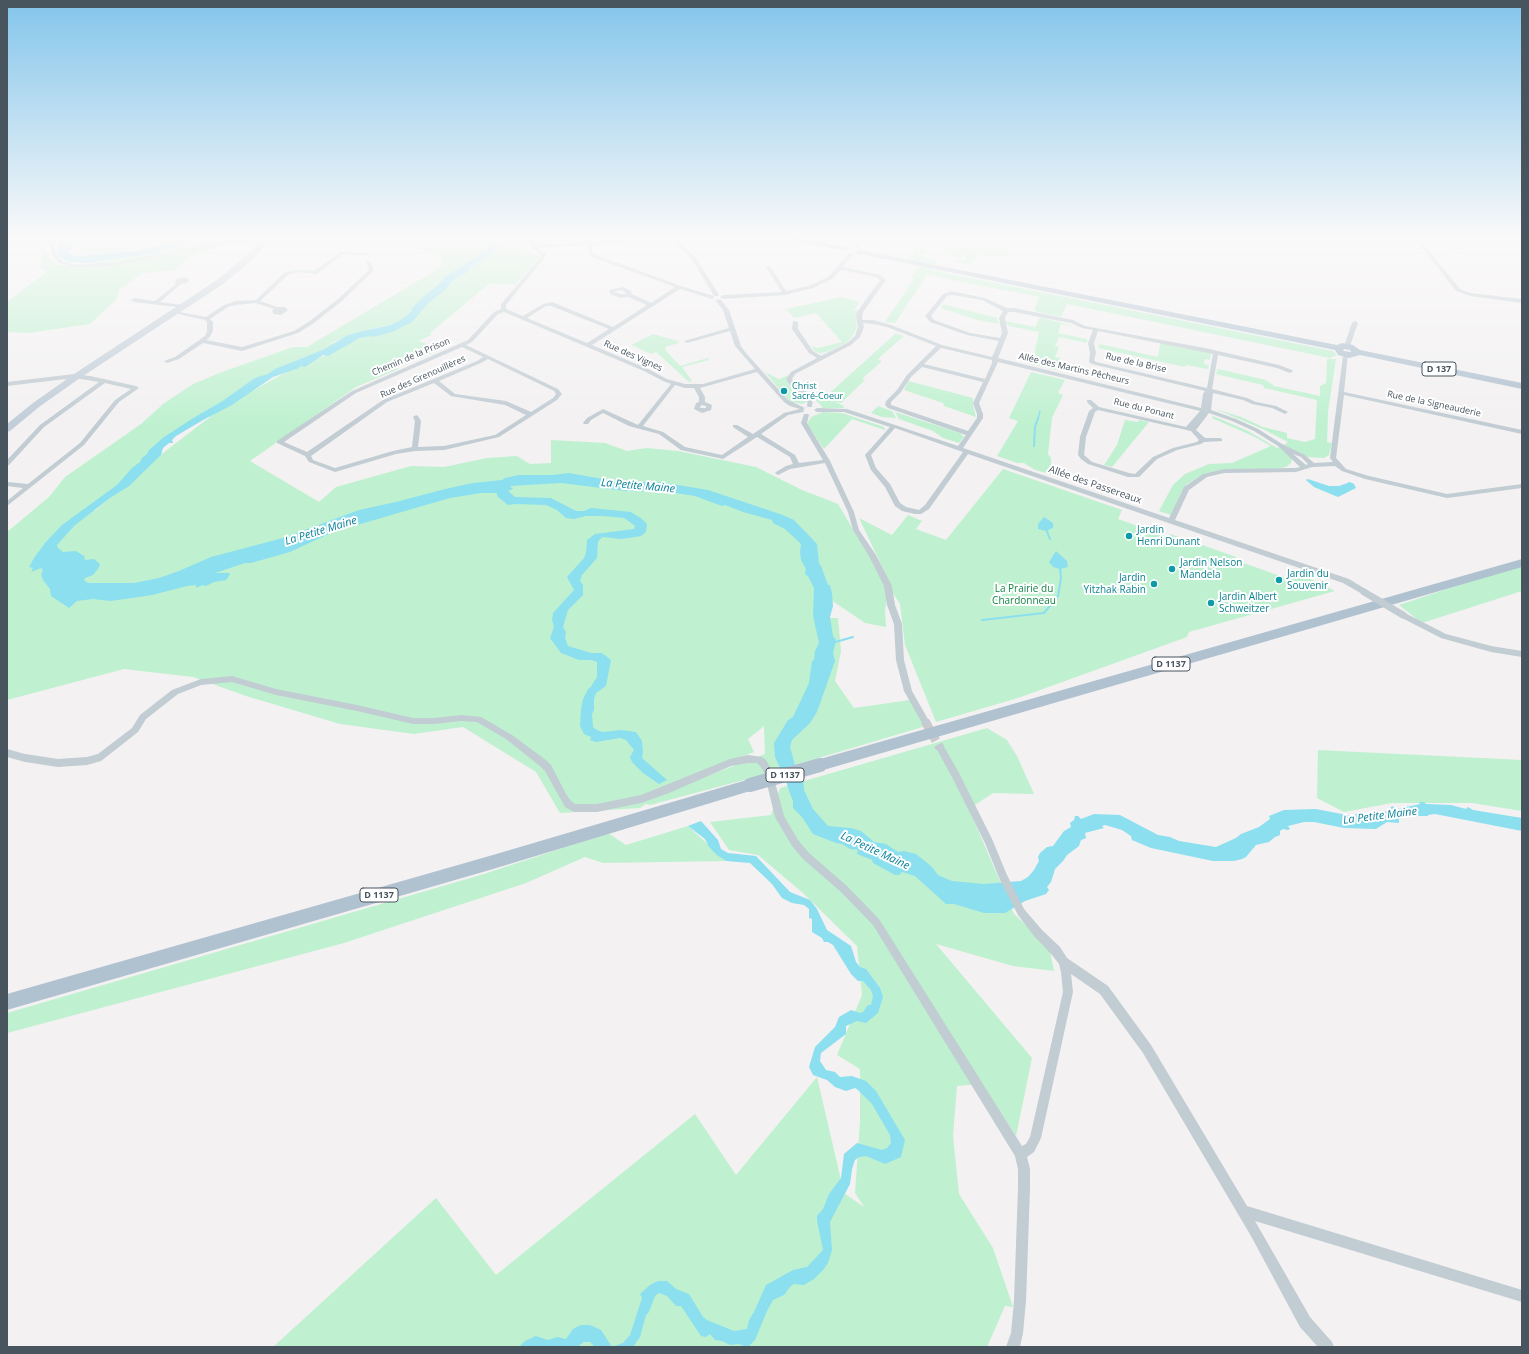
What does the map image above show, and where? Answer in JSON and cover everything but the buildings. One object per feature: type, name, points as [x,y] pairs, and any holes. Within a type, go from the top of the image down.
[{"type":"main road","points":[[7,429],[36,405],[77,376],[194,299]]},
{"type":"main road","points":[[1096,299],[1338,348],[1340,346],[1347,350]]},
{"type":"main road","name":"D 137","points":[[1347,350],[1352,355],[1357,352],[1522,386]]},
{"type":"main road","name":"D 1137","points":[[7,1002],[493,862],[820,765],[1522,563]]},
{"type":"street","points":[[156,303],[161,299]]},
{"type":"street","points":[[202,341],[242,349],[296,332],[312,322],[341,299]]},
{"type":"street","name":"Chemin de la Prison","points":[[279,442],[354,392],[392,374],[463,345],[473,338],[496,313],[504,310],[503,305],[508,299]]},
{"type":"street","points":[[639,299],[652,305]]},
{"type":"street","points":[[588,345],[661,299]]},
{"type":"street","points":[[718,299],[726,310],[738,346],[789,404],[803,411],[815,414],[817,410],[815,407],[810,406]]},
{"type":"street","points":[[586,423],[589,419],[603,410],[631,425],[640,426],[661,433],[683,449],[723,457],[786,414],[803,411],[810,406],[811,397],[795,389],[789,380],[793,373],[853,340],[861,327],[860,312],[869,299]]},
{"type":"street","points":[[942,299],[928,316],[932,321],[969,334],[1001,340]]},
{"type":"street","points":[[983,299],[1006,310],[1073,322],[1084,327],[1163,341],[1279,367],[1290,371]]},
{"type":"street","points":[[1509,299],[1522,301]]},
{"type":"street","points":[[134,300],[156,303],[206,319],[210,322],[209,334],[202,341],[177,358],[168,361]]},
{"type":"street","points":[[206,319],[226,306],[236,303],[257,301],[277,309]]},
{"type":"street","points":[[523,318],[545,305],[552,304],[613,329]]},
{"type":"street","name":"Rue des Vignes","points":[[504,310],[674,383],[685,386],[697,387],[759,370]]},
{"type":"street","points":[[959,449],[980,418],[976,403],[996,363],[1001,340],[1005,333],[1002,318],[1006,310]]},
{"type":"street","name":"Allée des Martins Pêcheurs","points":[[860,321],[890,326],[940,346],[1206,411],[1245,425],[1303,456],[1309,462]]},
{"type":"street","points":[[795,322],[795,329],[811,352],[820,358]]},
{"type":"street","points":[[1355,323],[1347,350],[1333,458],[1337,464],[1344,470],[1367,478],[1447,496],[1522,486]]},
{"type":"street","points":[[686,341],[732,329]]},
{"type":"street","name":"Rue de la Brise","points":[[1096,329],[1091,343],[1093,353],[1091,361],[1094,363],[1161,378],[1209,391]]},
{"type":"street","name":"Rue des Grenouillères","points":[[279,442],[307,455],[311,461],[335,470],[395,452],[415,448],[444,448],[498,436],[559,394],[556,390],[463,345]]},
{"type":"street","points":[[940,346],[909,376],[899,391],[888,402],[888,405],[890,407],[970,434]]},
{"type":"street","points":[[1203,440],[1199,435],[1190,430],[1206,411],[1211,394],[1209,391],[1216,353]]},
{"type":"street","name":"Rue des Grenouillères","points":[[307,455],[385,401],[436,381],[487,357]]},
{"type":"street","points":[[921,364],[986,381]]},
{"type":"street","points":[[7,384],[77,376],[136,388],[116,401],[82,444],[7,504]]},
{"type":"street","points":[[7,464],[42,426],[104,381]]},
{"type":"street","points":[[436,381],[453,395],[506,403],[530,414]]},
{"type":"street","points":[[640,426],[674,383]]},
{"type":"street","points":[[697,387],[702,396],[702,403]]},
{"type":"street","points":[[1209,391],[1245,398],[1254,403],[1274,407],[1285,412]]},
{"type":"street","name":"Rue de la Signeauderie","points":[[1342,393],[1522,432]]},
{"type":"street","name":"Rue du Ponant","points":[[1089,401],[1097,408],[1190,430]]},
{"type":"street","points":[[1097,408],[1092,411],[1083,437],[1081,455],[1090,462],[1128,475],[1137,476],[1155,458],[1175,449],[1199,443],[1203,440],[1220,440]]},
{"type":"street","name":"Allée des Passereaux","points":[[817,410],[845,410],[1346,581],[1403,616],[1444,636],[1491,649],[1522,654]]},
{"type":"street","points":[[803,411],[804,423],[826,460],[851,512],[856,530],[872,555],[888,586],[891,605],[898,624],[900,660],[908,691],[925,721]]},
{"type":"street","points":[[415,448],[418,421],[416,417]]},
{"type":"street","points":[[735,426],[793,456],[796,465]]},
{"type":"street","points":[[894,426],[868,455],[873,470],[888,486],[897,504],[904,509],[921,512],[927,507],[968,451]]},
{"type":"street","name":"Allée des Martins Pêcheurs","points":[[1280,445],[1301,465]]},
{"type":"street","points":[[1171,522],[1186,489],[1192,483],[1205,475],[1224,471],[1296,470],[1301,465],[1309,462],[1333,458]]},
{"type":"street","points":[[778,473],[788,466],[826,460]]},
{"type":"street","points":[[1309,462],[1337,464]]},
{"type":"street","points":[[7,484],[28,486]]},
{"type":"street","points":[[7,752],[25,758],[58,763],[87,761],[101,757],[135,730],[143,716],[175,692],[201,682],[232,679],[276,692],[413,721],[434,721],[461,718],[478,719],[504,733],[543,762],[548,768],[562,797],[574,808],[597,808],[642,798],[666,790],[730,763],[748,759],[759,760],[768,771],[780,817],[795,843],[806,856],[844,889],[876,922],[1020,1154],[1024,1169],[1020,1301],[1017,1333],[1013,1347]]},
{"type":"street","points":[[940,748],[955,774],[989,842],[1021,912],[1038,933],[1056,951],[1063,962],[1068,992],[1036,1138],[1030,1148],[1020,1154]]},
{"type":"street","points":[[1063,962],[1104,990],[1147,1049],[1305,1322],[1327,1347]]},
{"type":"street","points":[[1242,1211],[1522,1296]]},
{"type":"green space","points":[[11,299],[116,299],[90,324],[29,333],[7,332],[7,302]]},
{"type":"green space","name":"La Prairie du Chardonneau","points":[[387,299],[471,299],[430,333],[432,335],[418,341],[433,346],[433,353],[393,367],[399,369],[356,387],[250,461],[319,502],[336,487],[411,466],[444,467],[487,458],[517,456],[530,464],[551,463],[551,440],[605,443],[627,451],[646,448],[678,451],[756,467],[802,490],[838,504],[857,536],[888,579],[859,518],[892,535],[908,515],[922,521],[916,529],[946,540],[1003,469],[1122,510],[1118,519],[1168,537],[1170,534],[1194,542],[1236,557],[1235,560],[1289,579],[1292,570],[1335,591],[1189,632],[1187,637],[1018,698],[936,722],[905,645],[900,604],[889,587],[885,610],[886,627],[865,623],[815,589],[814,618],[838,618],[841,651],[835,681],[854,708],[910,700],[926,726],[755,777],[650,805],[646,804],[640,808],[560,813],[536,772],[463,727],[414,734],[340,724],[246,696],[193,677],[124,669],[7,700],[7,532],[49,497],[65,477],[141,424],[163,404],[193,384],[293,347],[307,347]],"holes":[[[389,325],[359,339],[345,340],[326,345],[359,332]],[[338,350],[290,370],[224,407],[281,369]],[[219,410],[145,467],[149,458],[188,424]],[[139,472],[96,510],[87,511]],[[764,726],[765,754],[660,794],[678,780],[754,752],[748,739]]]},
{"type":"green space","points":[[831,299],[849,299],[860,302],[854,310],[858,311],[856,315],[857,328],[852,337],[846,343],[827,352],[819,353],[814,351],[812,346],[818,348],[842,342],[816,313],[794,318],[786,309]]},
{"type":"green space","points":[[900,299],[911,299],[895,323],[885,322]]},
{"type":"green space","points":[[1038,299],[1076,299],[1333,351],[1337,355],[1330,358],[1067,304],[1061,317],[1034,311]]},
{"type":"green space","points":[[943,304],[997,318],[999,324],[977,320],[941,308]]},
{"type":"green space","points":[[1040,317],[1077,327],[1061,324],[1058,333],[1087,339],[1087,343],[1059,337],[1055,346],[1059,347],[1055,357],[1060,358],[1057,370],[1032,364],[1039,332],[1008,326],[1006,321],[1035,327]]},
{"type":"green space","points":[[896,333],[904,336],[878,359],[882,361],[862,379],[865,380],[841,403],[823,399]]},
{"type":"green space","points":[[653,334],[678,341],[679,343],[665,347],[667,352],[680,366],[708,358],[709,360],[682,367],[692,381],[689,382],[656,352],[651,354],[631,345]]},
{"type":"green space","points":[[1162,343],[1185,349],[1186,347],[1209,352],[1211,354],[1210,360],[1205,359],[1204,364],[1209,365],[1208,369],[1186,365],[1185,367],[1098,348],[1100,344],[1158,357],[1160,344]]},
{"type":"green space","points":[[1327,359],[1336,359],[1328,412],[1327,442],[1332,443],[1329,455],[1324,458],[1308,457],[1284,445],[1288,442],[1263,429],[1215,409],[1241,417],[1263,427],[1287,433],[1287,438],[1305,442],[1315,439],[1317,400],[1264,388],[1263,385],[1216,374],[1218,369],[1266,380],[1274,386],[1320,396],[1320,386],[1326,383]]},
{"type":"green space","points":[[765,372],[779,379],[789,375],[788,384],[792,389],[807,397],[809,401],[802,404],[790,402]]},
{"type":"green space","points":[[1031,372],[1065,380],[1058,393],[1063,395],[1052,418],[1048,454],[1051,458],[1051,474],[1035,470],[1024,463],[1017,463],[997,456],[1018,421],[1009,418]]},
{"type":"green space","points":[[908,381],[973,398],[976,417],[944,406],[943,403],[904,390]]},
{"type":"green space","points":[[814,396],[822,400],[833,401],[844,406],[843,408],[822,408]]},
{"type":"green space","points":[[878,406],[892,411],[896,418],[882,417],[871,413]]},
{"type":"green space","points":[[823,412],[842,413],[884,427],[885,430],[852,419],[824,449],[807,424],[811,417]]},
{"type":"green space","points":[[895,412],[960,433],[964,437],[959,443],[943,438],[933,431],[899,419]]},
{"type":"green space","points":[[1213,416],[1248,431],[1277,448],[1280,447],[1290,455],[1292,460],[1291,463],[1286,467],[1274,469],[1224,469],[1204,474],[1187,484],[1181,493],[1171,515],[1159,511],[1173,485],[1185,474],[1209,464],[1232,463],[1271,446],[1253,436],[1212,418]]},
{"type":"green space","points":[[1125,420],[1149,422],[1112,467],[1104,465],[1117,445]]},
{"type":"green space","points":[[1522,566],[1522,591],[1422,623],[1399,605],[1501,571]]},
{"type":"green space","points":[[987,728],[1007,740],[1017,756],[1034,794],[993,793],[969,809],[1014,914],[1049,946],[1054,971],[1013,966],[936,944],[1032,1058],[1016,1136],[982,1084],[957,1086],[953,1136],[959,1194],[993,1248],[1013,1307],[1005,1306],[987,1347],[273,1347],[436,1198],[496,1275],[695,1114],[736,1175],[817,1077],[844,1193],[864,1207],[855,1193],[860,1122],[860,1069],[837,1055],[862,995],[857,946],[803,893],[758,855],[729,850],[710,822],[771,815],[780,788]]},
{"type":"green space","points":[[1318,750],[1522,760],[1522,811],[1472,803],[1392,803],[1344,812],[1317,798]]},
{"type":"green space","points":[[688,826],[726,861],[603,863],[585,857],[526,883],[344,943],[7,1033],[7,1013],[484,874],[608,833],[626,845]]},
{"type":"water","name":"La Petite Maine","points":[[421,299],[433,299],[412,322],[392,332],[373,337],[370,336],[360,338],[328,356],[323,355],[305,367],[300,366],[299,368],[273,377],[232,405],[176,436],[172,440],[173,443],[169,443],[163,448],[161,455],[129,486],[110,498],[74,526],[57,545],[58,548],[63,552],[76,551],[84,556],[85,560],[94,559],[100,564],[93,575],[85,578],[84,580],[88,583],[134,583],[159,578],[211,557],[283,538],[359,510],[445,489],[473,483],[502,480],[519,475],[553,475],[569,473],[620,482],[659,482],[708,490],[794,520],[817,544],[819,563],[828,585],[830,585],[832,593],[833,606],[830,617],[833,636],[836,640],[833,653],[835,661],[817,712],[810,723],[792,740],[790,747],[795,765],[803,776],[804,790],[813,809],[828,826],[851,828],[861,831],[874,842],[886,844],[898,852],[904,851],[916,854],[931,866],[938,875],[952,881],[984,884],[1021,881],[1028,877],[1034,870],[1039,861],[1038,857],[1040,853],[1047,847],[1053,846],[1064,831],[1071,827],[1070,823],[1074,820],[1075,816],[1078,816],[1081,819],[1094,814],[1120,815],[1158,835],[1170,837],[1179,841],[1216,847],[1236,838],[1241,834],[1259,827],[1270,819],[1269,816],[1284,810],[1316,809],[1352,816],[1358,813],[1368,815],[1388,811],[1392,806],[1397,809],[1420,804],[1419,802],[1424,802],[1426,804],[1451,805],[1466,809],[1468,807],[1473,810],[1522,818],[1522,831],[1435,814],[1399,819],[1399,823],[1387,822],[1376,829],[1344,828],[1314,822],[1304,822],[1288,826],[1290,829],[1283,829],[1280,831],[1280,835],[1269,842],[1256,845],[1246,857],[1242,859],[1234,861],[1213,861],[1151,848],[1132,840],[1131,836],[1122,830],[1105,825],[1102,826],[1104,828],[1085,833],[1086,838],[1081,840],[1079,846],[1067,855],[1055,869],[1051,882],[1047,887],[1049,890],[1046,894],[1025,901],[1005,913],[984,913],[954,904],[946,904],[915,876],[902,872],[899,875],[895,875],[873,863],[872,860],[857,854],[858,850],[850,849],[842,844],[813,834],[802,817],[793,808],[793,801],[786,781],[775,757],[774,743],[788,720],[793,717],[809,683],[812,661],[814,660],[815,651],[819,643],[813,616],[814,588],[808,576],[805,574],[806,569],[801,560],[801,544],[785,529],[773,523],[772,520],[725,505],[722,506],[695,496],[669,492],[626,491],[561,483],[510,486],[513,489],[508,491],[515,497],[551,498],[576,511],[584,511],[591,508],[631,512],[647,524],[646,532],[641,536],[621,539],[603,537],[600,539],[598,542],[597,558],[582,575],[580,581],[583,585],[583,595],[568,610],[563,627],[566,632],[565,638],[568,646],[591,653],[602,653],[611,660],[606,686],[596,693],[594,699],[594,710],[592,714],[593,727],[603,732],[621,730],[636,732],[642,741],[642,758],[667,780],[659,784],[643,773],[632,762],[630,757],[634,750],[626,740],[620,738],[596,742],[590,740],[591,737],[584,734],[580,726],[581,709],[583,699],[588,689],[597,677],[597,662],[592,660],[579,660],[561,653],[550,638],[554,627],[552,620],[553,613],[574,590],[567,577],[584,558],[587,540],[595,534],[634,529],[635,526],[624,518],[586,516],[574,519],[566,518],[557,510],[546,505],[508,505],[497,496],[497,493],[481,493],[450,498],[333,532],[290,552],[251,563],[245,563],[215,573],[230,573],[226,580],[214,582],[206,586],[202,585],[196,588],[196,585],[187,586],[152,595],[110,601],[93,599],[77,601],[69,608],[51,596],[50,589],[43,580],[41,574],[43,571],[41,568],[31,572],[33,568],[29,567],[34,558],[45,543],[62,525],[117,485],[132,468],[140,462],[149,450],[164,437],[221,402],[255,378],[268,374],[275,369],[325,349],[346,336],[391,325],[401,320],[411,312],[413,307]]},
{"type":"water","points":[[1308,479],[1329,486],[1339,486],[1350,482],[1354,484],[1356,488],[1338,497],[1314,487],[1306,480]]},
{"type":"water","points":[[1044,517],[1053,523],[1053,528],[1046,531],[1038,529],[1038,524]]},
{"type":"water","points":[[1056,551],[1067,561],[1068,567],[1060,569],[1053,567],[1049,562]]},
{"type":"water","points":[[701,821],[718,840],[721,849],[728,853],[756,856],[790,892],[810,900],[817,909],[827,930],[851,946],[856,962],[860,967],[866,969],[880,988],[883,997],[878,1013],[866,1023],[857,1021],[846,1026],[846,1034],[821,1053],[820,1061],[826,1070],[835,1072],[840,1077],[852,1076],[866,1081],[876,1091],[905,1140],[901,1157],[885,1164],[866,1156],[859,1157],[855,1160],[850,1184],[830,1222],[832,1250],[828,1263],[814,1279],[804,1285],[794,1284],[784,1295],[773,1300],[755,1340],[748,1347],[738,1344],[730,1345],[722,1341],[715,1340],[710,1334],[706,1337],[701,1336],[681,1306],[676,1306],[667,1296],[659,1293],[655,1296],[649,1312],[646,1315],[640,1337],[633,1347],[612,1347],[623,1343],[630,1335],[642,1298],[640,1294],[650,1285],[658,1281],[667,1281],[676,1289],[689,1294],[703,1317],[707,1320],[734,1331],[747,1329],[749,1320],[766,1285],[793,1270],[807,1267],[823,1250],[817,1216],[823,1209],[829,1194],[841,1178],[844,1154],[857,1143],[882,1150],[887,1148],[891,1143],[890,1135],[872,1104],[858,1090],[855,1088],[846,1091],[835,1087],[827,1080],[813,1075],[809,1067],[815,1047],[835,1027],[839,1017],[851,1010],[860,1013],[863,1012],[868,1005],[871,1005],[873,996],[871,990],[863,981],[858,981],[851,974],[833,945],[828,942],[824,942],[822,938],[812,932],[812,919],[809,918],[809,909],[804,905],[792,903],[782,898],[772,884],[750,863],[726,861],[717,855],[709,847],[705,839],[688,826]]},
{"type":"water","points":[[581,1325],[590,1325],[601,1330],[612,1347],[595,1347],[590,1342],[584,1342],[577,1347],[519,1347],[525,1341],[536,1336],[548,1340],[557,1337],[566,1339],[573,1329]]},
{"type":"waterway","points":[[1038,419],[1040,411]]},
{"type":"waterway","points":[[1034,446],[1035,427],[1038,418]]},
{"type":"waterway","points":[[1046,529],[1050,539]]},
{"type":"waterway","points":[[982,620],[1044,613],[1058,596],[1061,578],[1060,566]]},
{"type":"waterway","points":[[832,643],[853,637]]},
{"type":"tunnel","points":[[925,721],[940,748]]},
{"type":"place","name":"Christ Sacré-Coeur","points":[[784,391]]},
{"type":"place","name":"Jardin Henri Dunant","points":[[1129,536]]},
{"type":"place","name":"Jardin Nelson Mandela","points":[[1172,569]]},
{"type":"place","name":"Jardin du Souvenir","points":[[1279,580]]},
{"type":"place","name":"Jardin Yitzhak Rabin","points":[[1154,584]]},
{"type":"place","name":"Jardin Albert Schweitzer","points":[[1211,603]]}]
